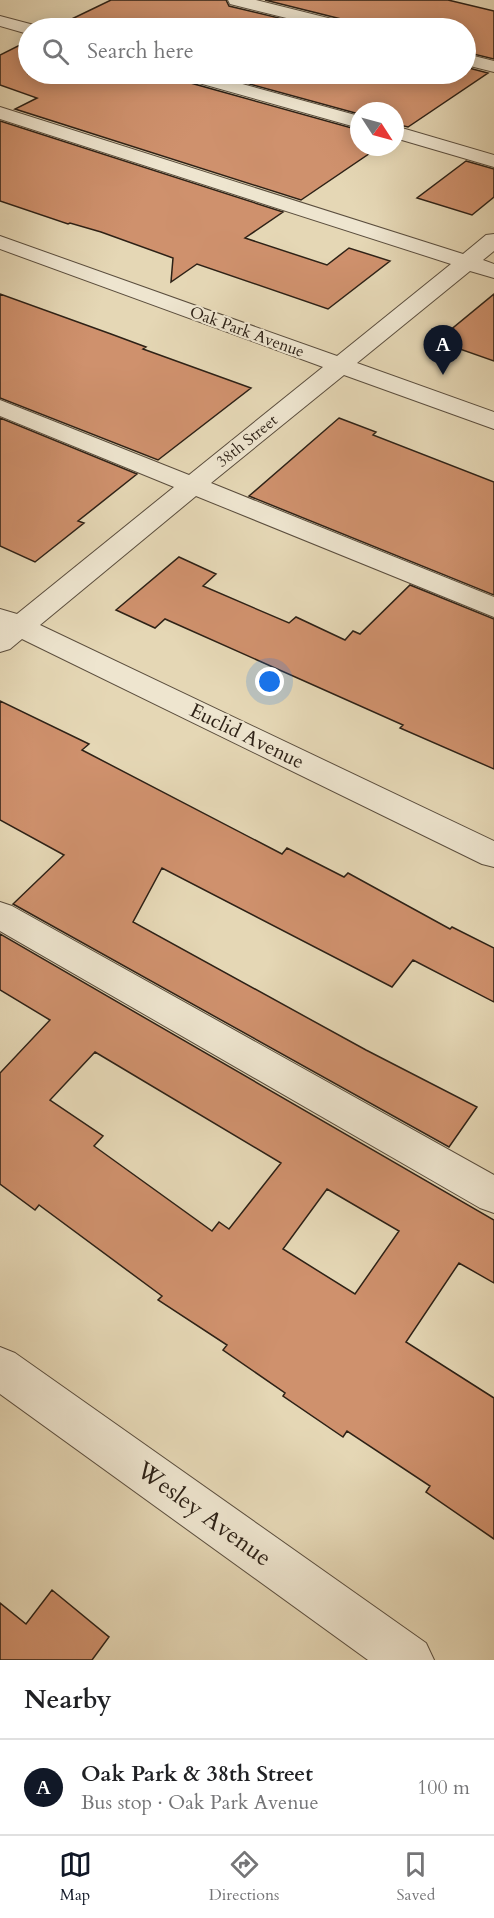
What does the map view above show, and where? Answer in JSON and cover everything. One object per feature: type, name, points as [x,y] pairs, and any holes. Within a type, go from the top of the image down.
[{"type":"street","points":[[236,0],[307,18]]},
{"type":"street","points":[[0,21],[18,26]]},
{"type":"street","points":[[476,62],[494,66]]},
{"type":"street","points":[[223,84],[350,119]]},
{"type":"street","points":[[0,113],[494,271]]},
{"type":"street","points":[[404,135],[494,160]]},
{"type":"street","name":"38th Street","points":[[6,628],[192,485],[494,240]]},
{"type":"street","name":"Oak Park Avenue","points":[[0,242],[494,421]]},
{"type":"street","points":[[0,407],[494,608]]},
{"type":"street","name":"Euclid Avenue","points":[[6,628],[494,855]]},
{"type":"street","points":[[0,915],[494,1195]]},
{"type":"street","name":"Wesley Avenue","points":[[0,1368],[409,1660]]},
{"type":"building","points":[[111,0],[226,0],[229,6],[279,18],[74,18]]},
{"type":"building","points":[[265,0],[448,0],[494,11],[494,59],[476,55],[476,18],[337,18]]},
{"type":"building","points":[[18,46],[18,84],[194,84],[350,127],[350,156],[366,156],[301,200],[15,109],[37,98],[0,85],[0,55]]},
{"type":"building","points":[[476,70],[488,73],[476,81]]},
{"type":"building","points":[[250,84],[472,84],[408,127],[404,126],[404,102],[350,102],[350,112]]},
{"type":"building","points":[[0,121],[283,212],[245,238],[327,265],[349,248],[390,261],[328,309],[197,264],[171,282],[173,258],[101,232],[68,224],[0,201]]},
{"type":"building","points":[[466,161],[494,169],[494,197],[472,215],[417,198]]},
{"type":"building","points":[[0,294],[251,388],[158,460],[0,398]]},
{"type":"building","points":[[494,294],[494,361],[437,341]]},
{"type":"building","points":[[0,418],[137,474],[78,521],[84,523],[35,562],[0,546]]},
{"type":"building","points":[[339,418],[376,432],[373,435],[494,482],[494,595],[249,496]]},
{"type":"building","points":[[179,557],[216,574],[203,586],[289,623],[296,617],[345,640],[353,631],[360,634],[410,585],[494,619],[494,769],[400,728],[403,725],[165,619],[155,628],[116,610]]},
{"type":"building","points":[[0,701],[89,744],[82,750],[282,854],[287,848],[344,877],[348,873],[450,929],[452,927],[494,948],[494,1002],[413,960],[392,987],[162,868],[133,922],[366,1050],[477,1107],[449,1147],[13,904],[64,855],[0,820]]},
{"type":"building","points":[[0,934],[494,1220],[494,1283],[459,1263],[406,1342],[494,1398],[494,1539],[426,1492],[430,1486],[347,1431],[343,1437],[283,1396],[285,1393],[223,1350],[227,1345],[158,1300],[162,1296],[39,1205],[35,1210],[0,1184],[0,1073],[50,1020],[0,990]],"holes":[[[95,1052],[281,1163],[229,1229],[219,1222],[212,1231],[94,1146],[103,1136],[50,1100]],[[327,1189],[399,1231],[355,1294],[283,1249]]]},
{"type":"building","points":[[52,1590],[109,1637],[92,1660],[0,1660],[0,1603],[26,1624]]},
{"type":"place","name":"Oak Park & 38th Street","points":[[443,375]]}]
